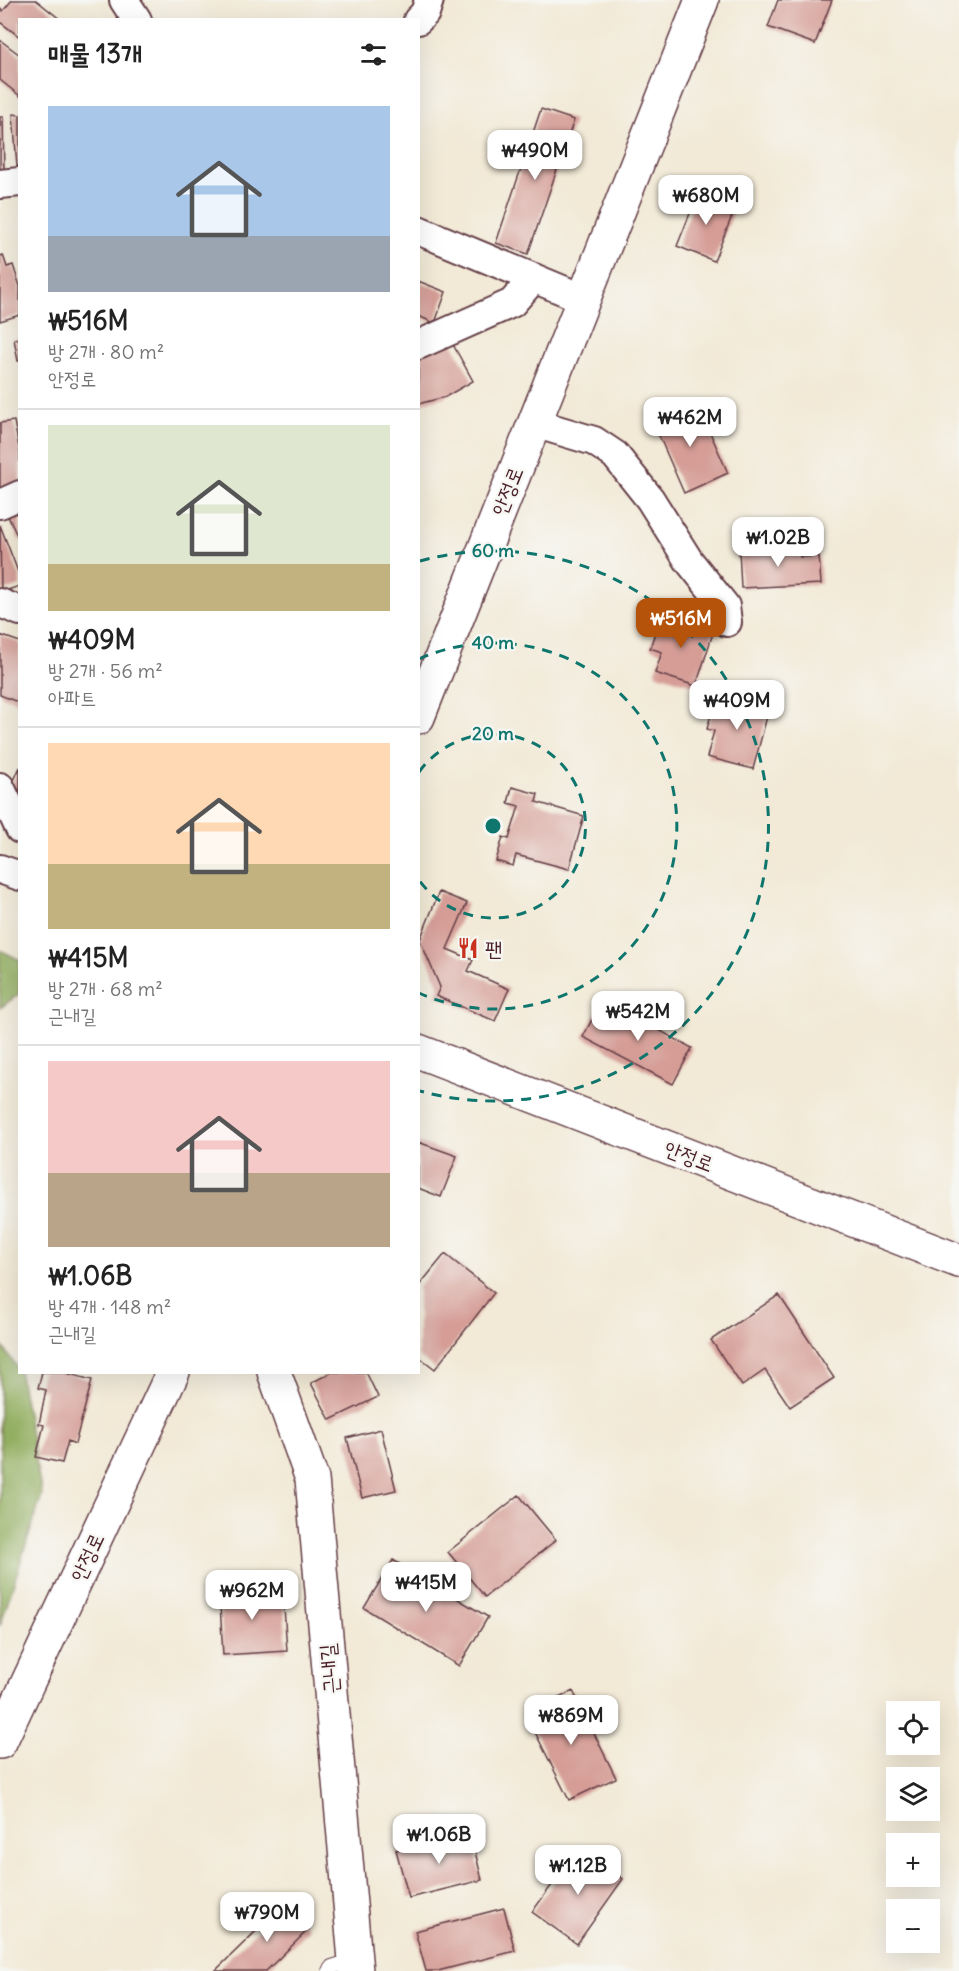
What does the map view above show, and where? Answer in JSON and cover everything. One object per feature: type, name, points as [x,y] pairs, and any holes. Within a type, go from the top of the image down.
[{"type":"main road","name":"안정로","points":[[420,712],[702,0]]},
{"type":"main road","name":"안정로","points":[[420,1052],[959,1261]]},
{"type":"main road","name":"안정로","points":[[0,1742],[172,1374]]},
{"type":"main road","name":"근내길","points":[[275,1374],[312,1479],[347,1967]]},
{"type":"street","points":[[124,0],[136,18]]},
{"type":"street","points":[[420,18],[425,13],[429,0]]},
{"type":"street","points":[[0,184],[18,182]]},
{"type":"street","points":[[420,231],[584,299]]},
{"type":"street","points":[[420,344],[512,303],[534,278]]},
{"type":"street","points":[[534,423],[594,441],[615,455],[650,499],[689,561],[725,606],[727,622]]},
{"type":"street","points":[[0,504],[18,496]]},
{"type":"street","points":[[0,603],[18,610]]},
{"type":"street","points":[[0,787],[18,825]]},
{"type":"street","points":[[0,869],[18,875]]},
{"type":"green space","points":[[0,950],[18,959],[18,995],[0,1008]]},
{"type":"green space","points":[[0,1343],[20,1374],[42,1495],[0,1626]]},
{"type":"building","points":[[12,0],[36,0],[58,18],[18,18],[18,36],[0,22],[0,8],[3,11]]},
{"type":"building","points":[[778,0],[832,0],[815,44],[768,27]]},
{"type":"building","points":[[0,40],[18,54],[18,94],[0,80]]},
{"type":"building","points":[[541,109],[574,120],[528,254],[496,243]]},
{"type":"building","points":[[13,114],[18,115],[17,166]]},
{"type":"building","points":[[0,117],[3,117],[4,172],[0,172]]},
{"type":"building","points":[[699,191],[736,206],[714,261],[677,246]]},
{"type":"building","points":[[3,255],[7,267],[13,265],[18,280],[18,316],[0,321],[0,256]]},
{"type":"building","points":[[420,282],[446,292],[436,320],[432,322],[420,317]]},
{"type":"building","points":[[18,338],[18,361],[14,339]]},
{"type":"building","points":[[451,341],[473,381],[445,397],[420,403],[420,351]]},
{"type":"building","points":[[697,403],[728,473],[684,493],[653,422]]},
{"type":"building","points":[[14,421],[18,442],[18,485],[0,488],[0,423]]},
{"type":"building","points":[[18,510],[18,538],[7,514]]},
{"type":"building","points":[[0,525],[18,572],[18,587],[1,592]]},
{"type":"building","points":[[799,546],[800,557],[819,556],[821,584],[741,588],[739,549]]},
{"type":"building","points":[[661,614],[714,630],[696,686],[655,673],[662,652],[650,648]]},
{"type":"building","points":[[0,635],[18,641],[18,702],[0,695]]},
{"type":"building","points":[[727,694],[770,705],[753,769],[707,757],[714,731],[707,729],[714,704],[724,707]]},
{"type":"building","points":[[18,771],[18,790],[11,787]]},
{"type":"building","points":[[512,787],[538,794],[536,802],[584,816],[569,869],[516,855],[513,866],[496,861],[503,837],[509,839],[519,806],[508,803]]},
{"type":"building","points":[[439,892],[467,903],[447,949],[473,960],[468,971],[509,989],[495,1021],[436,996],[440,987],[420,940]]},
{"type":"building","points":[[639,1003],[651,1009],[644,1022],[692,1048],[673,1084],[583,1037],[600,1004],[630,1020]]},
{"type":"building","points":[[420,1143],[457,1156],[441,1197],[420,1189]]},
{"type":"building","points":[[445,1254],[494,1293],[435,1369],[420,1358],[420,1285]]},
{"type":"building","points":[[779,1295],[834,1378],[790,1407],[765,1370],[742,1386],[711,1340]]},
{"type":"building","points":[[42,1374],[70,1374],[92,1380],[75,1444],[68,1441],[62,1463],[36,1457],[44,1425],[39,1424],[46,1390],[38,1388]]},
{"type":"building","points":[[328,1374],[367,1374],[378,1397],[330,1420],[311,1383]]},
{"type":"building","points":[[381,1429],[396,1490],[362,1498],[347,1438]]},
{"type":"building","points":[[519,1495],[556,1540],[485,1597],[448,1552]]},
{"type":"building","points":[[393,1560],[488,1617],[459,1666],[364,1608]]},
{"type":"building","points":[[267,1585],[267,1595],[283,1593],[287,1651],[223,1655],[219,1588]]},
{"type":"building","points":[[573,1691],[616,1778],[569,1800],[526,1714]]},
{"type":"building","points":[[470,1831],[482,1880],[409,1898],[396,1850]]},
{"type":"building","points":[[579,1848],[623,1879],[577,1944],[532,1912]]},
{"type":"building","points":[[284,1904],[309,1929],[266,1971],[215,1971]]},
{"type":"building","points":[[504,1908],[515,1951],[438,1971],[426,1971],[415,1931]]},
{"type":"place","name":"팬","points":[[468,948]]}]
